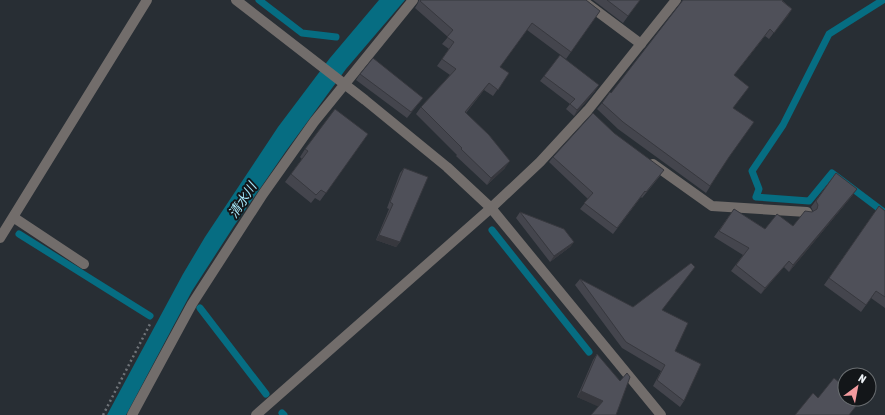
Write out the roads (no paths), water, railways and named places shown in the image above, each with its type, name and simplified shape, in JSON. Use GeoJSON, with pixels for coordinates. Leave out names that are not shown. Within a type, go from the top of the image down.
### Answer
{"type":"FeatureCollection","features":[{"type":"Feature","properties":{"kind":"street"},"geometry":{"type":"LineString","coordinates":[[0,238],[147,0]]}},
{"type":"Feature","properties":{"kind":"street"},"geometry":{"type":"LineString","coordinates":[[236,0],[448,167],[491,208],[661,415]]}},
{"type":"Feature","properties":{"kind":"street"},"geometry":{"type":"LineString","coordinates":[[132,415],[196,297],[263,194],[314,122],[413,0]]}},
{"type":"Feature","properties":{"kind":"street"},"geometry":{"type":"LineString","coordinates":[[582,0],[641,44]]}},
{"type":"Feature","properties":{"kind":"street"},"geometry":{"type":"LineString","coordinates":[[256,415],[491,208],[591,113],[641,44],[676,0]]}},
{"type":"Feature","properties":{"kind":"street"},"geometry":{"type":"LineString","coordinates":[[646,159],[712,206],[807,212]]}},
{"type":"Feature","properties":{"kind":"street"},"geometry":{"type":"LineString","coordinates":[[13,217],[84,264]]}},
{"type":"Feature","properties":{"kind":"water","name":"清水川"},"geometry":{"type":"Polygon","coordinates":[[[379,0],[405,0],[346,69],[286,151],[234,226],[192,291],[126,415],[107,415],[183,274],[205,237],[278,127],[330,58],[379,0]]]}},
{"type":"Feature","properties":{"kind":"waterway"},"geometry":{"type":"LineString","coordinates":[[259,0],[302,33],[336,37]]}},
{"type":"Feature","properties":{"kind":"waterway"},"geometry":{"type":"LineString","coordinates":[[883,0],[829,34],[783,125],[752,171],[759,189],[756,197],[809,201],[832,173],[885,213]]}},
{"type":"Feature","properties":{"kind":"waterway"},"geometry":{"type":"LineString","coordinates":[[492,230],[589,352]]}},
{"type":"Feature","properties":{"kind":"waterway"},"geometry":{"type":"LineString","coordinates":[[19,234],[150,316]]}},
{"type":"Feature","properties":{"kind":"waterway"},"geometry":{"type":"LineString","coordinates":[[200,308],[266,394]]}}]}
